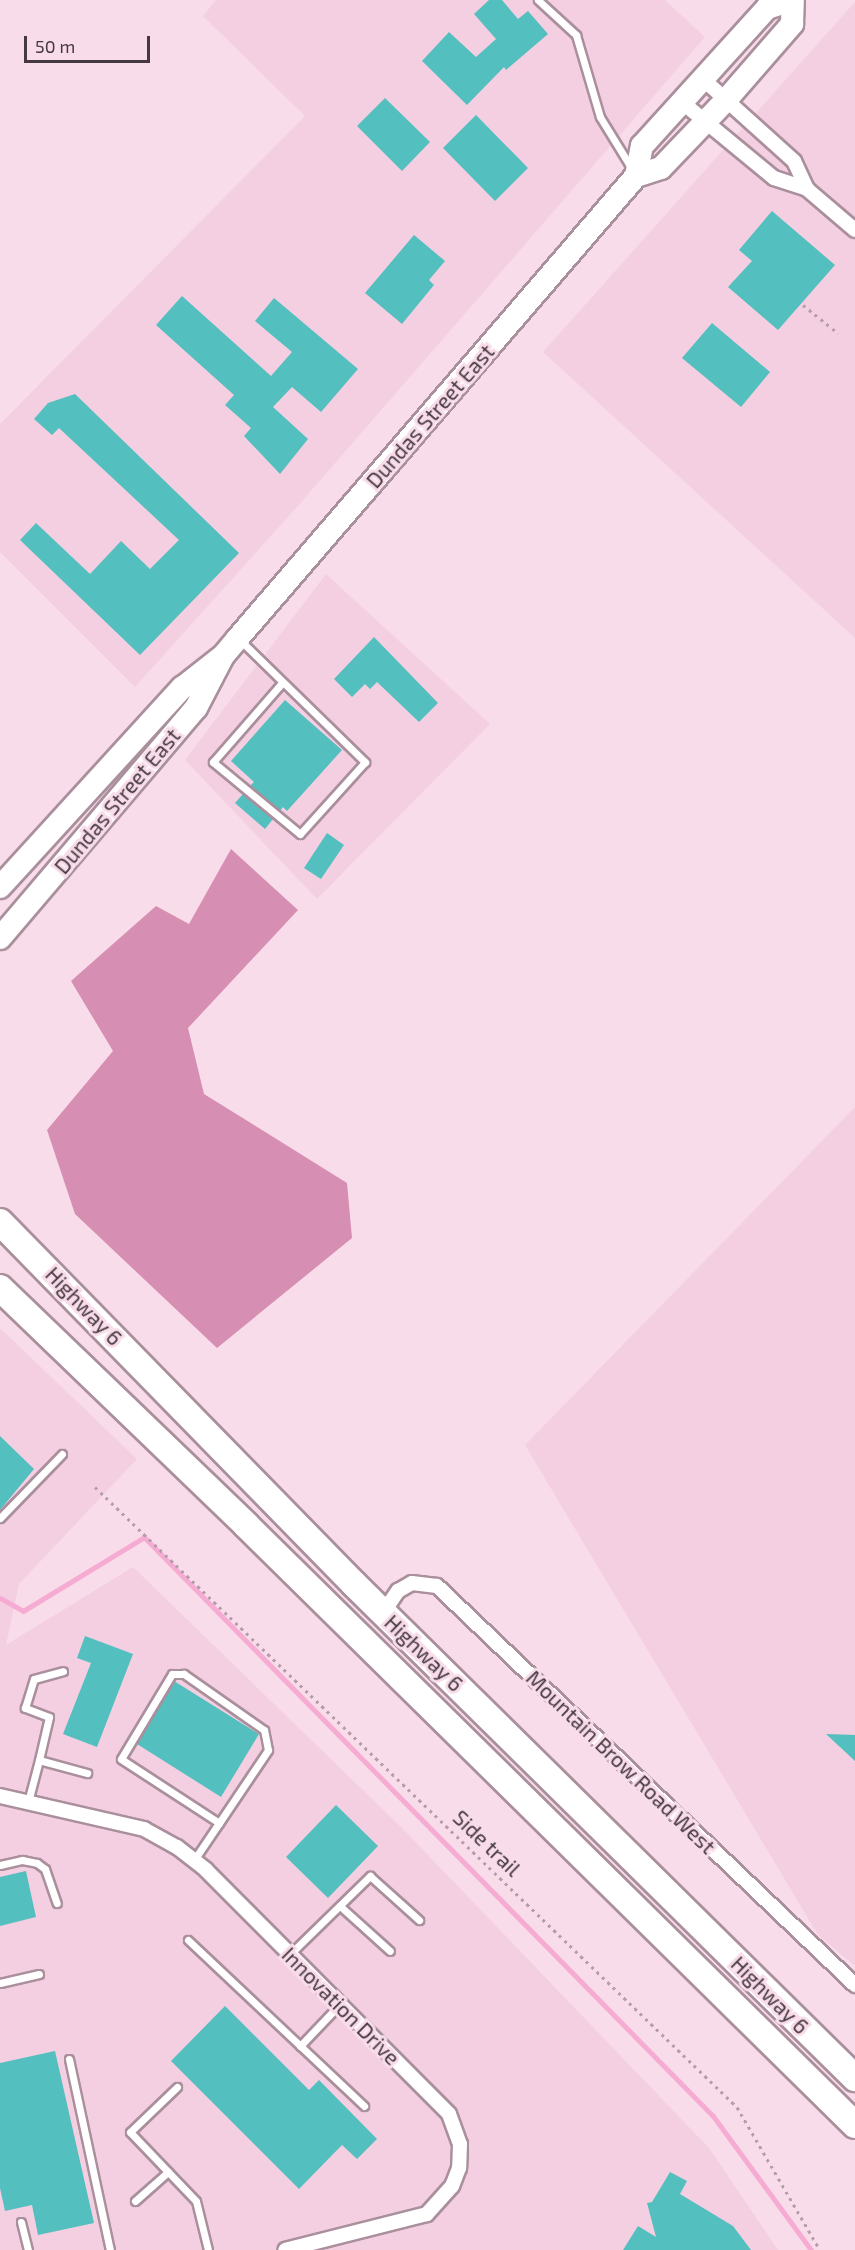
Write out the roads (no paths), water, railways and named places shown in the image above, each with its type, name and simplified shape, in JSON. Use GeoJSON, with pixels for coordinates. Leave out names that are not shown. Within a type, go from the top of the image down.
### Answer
{"type":"FeatureCollection","features":[{"type":"Feature","properties":{"kind":"highway","name":"Highway 6"},"geometry":{"type":"LineString","coordinates":[[0,1222],[605,1880],[855,2125]]}},
{"type":"Feature","properties":{"kind":"highway","name":"Highway 6"},"geometry":{"type":"LineString","coordinates":[[0,1288],[342,1596],[383,1613],[855,2078]]}},
{"type":"Feature","properties":{"kind":"main road","name":"Dundas Street East"},"geometry":{"type":"LineString","coordinates":[[0,887],[182,688],[223,656],[636,176],[642,146],[683,104],[767,8],[793,0],[792,24],[706,122],[661,168],[636,176]]}},
{"type":"Feature","properties":{"kind":"main road","name":"Dundas Street East"},"geometry":{"type":"LineString","coordinates":[[0,938],[196,708],[223,656]]}},
{"type":"Feature","properties":{"kind":"street"},"geometry":{"type":"LineString","coordinates":[[704,80],[794,160],[807,189]]}},
{"type":"Feature","properties":{"kind":"street"},"geometry":{"type":"LineString","coordinates":[[683,104],[774,178],[807,189],[855,230]]}},
{"type":"Feature","properties":{"kind":"street","name":"Mountain Brow Road West"},"geometry":{"type":"LineString","coordinates":[[383,1613],[398,1592],[412,1583],[437,1586],[855,1985]]}},
{"type":"Feature","properties":{"kind":"street","name":"Innovation Drive"},"geometry":{"type":"LineString","coordinates":[[0,1796],[144,1829],[194,1860],[449,2114],[460,2144],[459,2168],[452,2186],[427,2214],[286,2250]]}},
{"type":"Feature","properties":{"kind":"lane"},"geometry":{"type":"LineString","coordinates":[[538,0],[576,35],[600,117],[636,176]]}},
{"type":"Feature","properties":{"kind":"lane"},"geometry":{"type":"LineString","coordinates":[[238,638],[364,762],[300,834],[213,762],[282,683]]}},
{"type":"Feature","properties":{"kind":"lane"},"geometry":{"type":"LineString","coordinates":[[0,1518],[62,1454]]}},
{"type":"Feature","properties":{"kind":"lane"},"geometry":{"type":"LineString","coordinates":[[28,1802],[49,1717],[25,1708],[34,1679],[63,1671]]}},
{"type":"Feature","properties":{"kind":"lane"},"geometry":{"type":"LineString","coordinates":[[194,1860],[219,1823],[268,1750],[264,1730],[184,1674],[172,1674],[122,1759],[219,1823]]}},
{"type":"Feature","properties":{"kind":"lane"},"geometry":{"type":"LineString","coordinates":[[39,1760],[87,1773]]}},
{"type":"Feature","properties":{"kind":"lane"},"geometry":{"type":"LineString","coordinates":[[0,1865],[22,1860],[37,1863],[45,1869],[57,1903]]}},
{"type":"Feature","properties":{"kind":"lane"},"geometry":{"type":"LineString","coordinates":[[290,1954],[370,1876],[418,1920]]}},
{"type":"Feature","properties":{"kind":"lane"},"geometry":{"type":"LineString","coordinates":[[340,1906],[390,1951]]}},
{"type":"Feature","properties":{"kind":"lane"},"geometry":{"type":"LineString","coordinates":[[188,1940],[364,2106]]}},
{"type":"Feature","properties":{"kind":"lane"},"geometry":{"type":"LineString","coordinates":[[0,1983],[39,1974]]}},
{"type":"Feature","properties":{"kind":"lane"},"geometry":{"type":"LineString","coordinates":[[300,2046],[340,2004]]}},
{"type":"Feature","properties":{"kind":"lane"},"geometry":{"type":"LineString","coordinates":[[69,2059],[110,2250]]}},
{"type":"Feature","properties":{"kind":"lane"},"geometry":{"type":"LineString","coordinates":[[177,2087],[130,2132],[196,2201],[208,2250]]}},
{"type":"Feature","properties":{"kind":"lane"},"geometry":{"type":"LineString","coordinates":[[135,2201],[168,2172]]}},
{"type":"Feature","properties":{"kind":"lane"},"geometry":{"type":"LineString","coordinates":[[21,2222],[27,2250]]}},
{"type":"Feature","properties":{"kind":"waterway"},"geometry":{"type":"LineString","coordinates":[[0,1598],[23,1611],[144,1537],[713,2116],[811,2250]]}}]}
